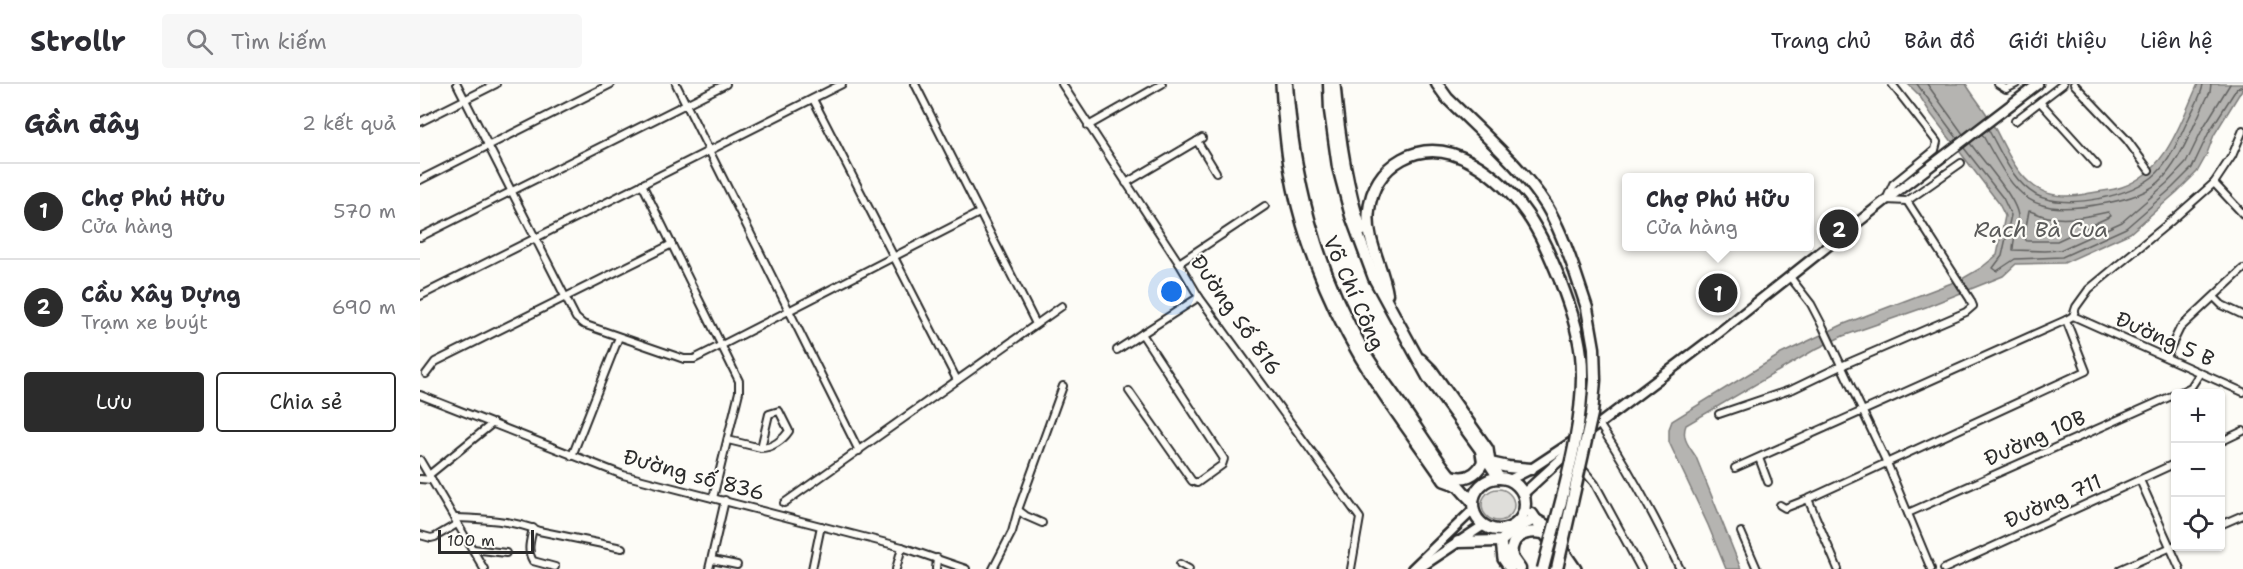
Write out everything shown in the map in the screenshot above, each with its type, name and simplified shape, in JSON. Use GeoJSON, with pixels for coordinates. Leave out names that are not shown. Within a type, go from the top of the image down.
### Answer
{"type":"FeatureCollection","features":[{"type":"Feature","properties":{"kind":"highway","name":"Võ Chí Công"},"geometry":{"type":"LineString","coordinates":[[1287,84],[1295,163],[1321,257],[1349,330],[1449,475],[1474,506]]}},
{"type":"Feature","properties":{"kind":"highway","name":"Võ Chí Công"},"geometry":{"type":"LineString","coordinates":[[1329,84],[1330,111],[1338,167],[1351,216],[1372,272],[1428,377],[1504,479]]}},
{"type":"Feature","properties":{"kind":"highway"},"geometry":{"type":"LineString","coordinates":[[1437,84],[1523,175],[1546,204],[1563,238],[1587,308],[1594,348],[1595,380],[1592,414],[1557,569]]}},
{"type":"Feature","properties":{"kind":"highway"},"geometry":{"type":"LineString","coordinates":[[1387,301],[1385,283],[1368,228],[1368,211],[1373,191],[1381,176],[1393,164],[1407,156],[1442,151],[1468,159],[1484,170],[1515,199],[1529,216],[1560,280],[1574,319],[1581,354],[1582,376],[1577,428],[1543,569]]}},
{"type":"Feature","properties":{"kind":"highway"},"geometry":{"type":"LineString","coordinates":[[1449,475],[1461,478],[1476,472],[1483,462],[1481,450]]}},
{"type":"Feature","properties":{"kind":"highway"},"geometry":{"type":"LineString","coordinates":[[1458,486],[1478,479],[1490,463],[1531,469]]}},
{"type":"Feature","properties":{"kind":"highway"},"geometry":{"type":"LineString","coordinates":[[1520,569],[1502,541],[1477,518],[1474,506],[1482,485],[1504,479],[1520,488],[1543,533],[1569,569]]}},
{"type":"Feature","properties":{"kind":"highway"},"geometry":{"type":"LineString","coordinates":[[1488,527],[1507,528],[1514,525],[1522,514],[1524,497]]}},
{"type":"Feature","properties":{"kind":"highway"},"geometry":{"type":"LineString","coordinates":[[1458,542],[1502,541],[1516,528],[1535,519]]}},
{"type":"Feature","properties":{"kind":"highway"},"geometry":{"type":"LineString","coordinates":[[1512,557],[1513,542],[1519,536],[1527,532],[1543,533]]}},
{"type":"Feature","properties":{"kind":"main road","name":"Võ Chí Công"},"geometry":{"type":"LineString","coordinates":[[1281,84],[1283,120],[1294,190],[1317,265],[1375,382],[1444,481],[1458,486]]}},
{"type":"Feature","properties":{"kind":"main road","name":"Võ Chí Công"},"geometry":{"type":"LineString","coordinates":[[1335,84],[1338,120],[1355,210],[1387,301]]}},
{"type":"Feature","properties":{"kind":"main road"},"geometry":{"type":"LineString","coordinates":[[1504,479],[1531,469],[1599,424],[2038,84]]}},
{"type":"Feature","properties":{"kind":"main road","name":"Võ Chí Công"},"geometry":{"type":"LineString","coordinates":[[1418,356],[1432,370],[1488,449],[1490,463]]}},
{"type":"Feature","properties":{"kind":"main road"},"geometry":{"type":"LineString","coordinates":[[1524,497],[1599,424]]}},
{"type":"Feature","properties":{"kind":"main road"},"geometry":{"type":"LineString","coordinates":[[1412,569],[1474,506]]}},
{"type":"Feature","properties":{"kind":"main road"},"geometry":{"type":"LineString","coordinates":[[1535,519],[1546,525],[1576,569]]}},
{"type":"Feature","properties":{"kind":"main road"},"geometry":{"type":"LineString","coordinates":[[1418,569],[1430,566],[1458,542],[1488,527]]}},
{"type":"Feature","properties":{"kind":"main road"},"geometry":{"type":"LineString","coordinates":[[1502,541],[1503,559],[1510,569]]}},
{"type":"Feature","properties":{"kind":"street"},"geometry":{"type":"LineString","coordinates":[[457,84],[564,297],[579,322],[688,360],[722,345],[979,213]]}},
{"type":"Feature","properties":{"kind":"street"},"geometry":{"type":"LineString","coordinates":[[420,122],[496,84]]}},
{"type":"Feature","properties":{"kind":"street"},"geometry":{"type":"LineString","coordinates":[[420,180],[612,84]]}},
{"type":"Feature","properties":{"kind":"street"},"geometry":{"type":"LineString","coordinates":[[676,84],[859,451]]}},
{"type":"Feature","properties":{"kind":"street"},"geometry":{"type":"LineString","coordinates":[[420,237],[726,84]]}},
{"type":"Feature","properties":{"kind":"street"},"geometry":{"type":"LineString","coordinates":[[420,296],[843,84]]}},
{"type":"Feature","properties":{"kind":"street"},"geometry":{"type":"LineString","coordinates":[[915,84],[1036,324]]}},
{"type":"Feature","properties":{"kind":"street","name":"Đường Số 816"},"geometry":{"type":"LineString","coordinates":[[1062,84],[1199,297],[1360,518],[1351,569]]}},
{"type":"Feature","properties":{"kind":"street"},"geometry":{"type":"LineString","coordinates":[[1088,126],[1162,84]]}},
{"type":"Feature","properties":{"kind":"street"},"geometry":{"type":"LineString","coordinates":[[1892,84],[1937,142],[1935,150],[1893,184],[1886,200],[1907,201],[1961,163]]}},
{"type":"Feature","properties":{"kind":"street"},"geometry":{"type":"LineString","coordinates":[[1998,84],[2006,89],[2016,84]]}},
{"type":"Feature","properties":{"kind":"street"},"geometry":{"type":"LineString","coordinates":[[2015,121],[2063,84]]}},
{"type":"Feature","properties":{"kind":"street"},"geometry":{"type":"LineString","coordinates":[[2074,84],[2127,140],[2149,170]]}},
{"type":"Feature","properties":{"kind":"street"},"geometry":{"type":"LineString","coordinates":[[813,99],[957,380]]}},
{"type":"Feature","properties":{"kind":"street"},"geometry":{"type":"LineString","coordinates":[[2040,102],[2097,165]]}},
{"type":"Feature","properties":{"kind":"street"},"geometry":{"type":"LineString","coordinates":[[1735,468],[2073,316],[2089,289],[2214,183],[2232,156],[2243,130]]}},
{"type":"Feature","properties":{"kind":"street"},"geometry":{"type":"LineString","coordinates":[[1126,183],[1199,140],[1216,171]]}},
{"type":"Feature","properties":{"kind":"street"},"geometry":{"type":"LineString","coordinates":[[2214,183],[2243,214]]}},
{"type":"Feature","properties":{"kind":"street"},"geometry":{"type":"LineString","coordinates":[[642,184],[739,381],[739,392],[713,498]]}},
{"type":"Feature","properties":{"kind":"street"},"geometry":{"type":"LineString","coordinates":[[1719,414],[1792,389],[1966,312],[1973,306],[1907,201]]}},
{"type":"Feature","properties":{"kind":"street"},"geometry":{"type":"LineString","coordinates":[[1179,263],[1265,206]]}},
{"type":"Feature","properties":{"kind":"street"},"geometry":{"type":"LineString","coordinates":[[426,374],[435,362],[672,244]]}},
{"type":"Feature","properties":{"kind":"street"},"geometry":{"type":"LineString","coordinates":[[2166,357],[2180,328],[2243,269]]}},
{"type":"Feature","properties":{"kind":"street"},"geometry":{"type":"LineString","coordinates":[[1790,277],[1811,304],[1838,357],[1887,463],[1931,569]]}},
{"type":"Feature","properties":{"kind":"street"},"geometry":{"type":"LineString","coordinates":[[1117,350],[1199,297]]}},
{"type":"Feature","properties":{"kind":"street"},"geometry":{"type":"LineString","coordinates":[[2214,297],[2243,315]]}},
{"type":"Feature","properties":{"kind":"street"},"geometry":{"type":"LineString","coordinates":[[784,503],[1062,306]]}},
{"type":"Feature","properties":{"kind":"street","name":"Đường 5 B"},"geometry":{"type":"LineString","coordinates":[[2073,316],[2243,392]]}},
{"type":"Feature","properties":{"kind":"street"},"geometry":{"type":"LineString","coordinates":[[1780,505],[1785,508],[1808,499],[2086,371],[2066,320]]}},
{"type":"Feature","properties":{"kind":"street"},"geometry":{"type":"LineString","coordinates":[[1129,391],[1192,481],[1197,483],[1222,465],[1224,459],[1142,334]]}},
{"type":"Feature","properties":{"kind":"street"},"geometry":{"type":"LineString","coordinates":[[572,456],[619,337]]}},
{"type":"Feature","properties":{"kind":"street","name":"Đường 10B"},"geometry":{"type":"LineString","coordinates":[[2187,389],[2192,387],[2200,373]]}},
{"type":"Feature","properties":{"kind":"street"},"geometry":{"type":"LineString","coordinates":[[993,569],[1012,532],[1063,386]]}},
{"type":"Feature","properties":{"kind":"street","name":"Đường số 836"},"geometry":{"type":"LineString","coordinates":[[420,395],[623,475],[902,547],[966,569]]}},
{"type":"Feature","properties":{"kind":"street","name":"Đường 10B"},"geometry":{"type":"LineString","coordinates":[[1908,513],[2171,396]]}},
{"type":"Feature","properties":{"kind":"street"},"geometry":{"type":"LineString","coordinates":[[728,440],[761,448],[771,446],[788,434],[788,428],[779,411],[769,414],[761,448]]}},
{"type":"Feature","properties":{"kind":"street"},"geometry":{"type":"LineString","coordinates":[[420,479],[430,478],[493,423]]}},
{"type":"Feature","properties":{"kind":"street"},"geometry":{"type":"LineString","coordinates":[[1599,424],[1650,508],[1680,569]]}},
{"type":"Feature","properties":{"kind":"street"},"geometry":{"type":"LineString","coordinates":[[2225,440],[2243,431]]}},
{"type":"Feature","properties":{"kind":"street"},"geometry":{"type":"LineString","coordinates":[[1570,450],[1595,484],[1641,569]]}},
{"type":"Feature","properties":{"kind":"street"},"geometry":{"type":"LineString","coordinates":[[1759,458],[1768,482]]}},
{"type":"Feature","properties":{"kind":"street"},"geometry":{"type":"LineString","coordinates":[[420,460],[483,568]]}},
{"type":"Feature","properties":{"kind":"street","name":"Đường 711"},"geometry":{"type":"LineString","coordinates":[[1944,569],[2171,465]]}},
{"type":"Feature","properties":{"kind":"street"},"geometry":{"type":"LineString","coordinates":[[2140,480],[2171,544]]}},
{"type":"Feature","properties":{"kind":"street"},"geometry":{"type":"LineString","coordinates":[[1808,499],[1838,569]]}},
{"type":"Feature","properties":{"kind":"street"},"geometry":{"type":"LineString","coordinates":[[709,569],[725,500]]}},
{"type":"Feature","properties":{"kind":"street"},"geometry":{"type":"LineString","coordinates":[[1018,510],[1042,523]]}},
{"type":"Feature","properties":{"kind":"street"},"geometry":{"type":"LineString","coordinates":[[2225,523],[2243,515]]}},
{"type":"Feature","properties":{"kind":"street"},"geometry":{"type":"LineString","coordinates":[[420,535],[435,537],[456,521],[476,519],[533,528],[622,548]]}},
{"type":"Feature","properties":{"kind":"street"},"geometry":{"type":"LineString","coordinates":[[812,569],[821,526]]}},
{"type":"Feature","properties":{"kind":"street"},"geometry":{"type":"LineString","coordinates":[[533,528],[529,548],[530,556],[533,561],[555,567]]}},
{"type":"Feature","properties":{"kind":"street"},"geometry":{"type":"LineString","coordinates":[[1740,532],[1757,569]]}},
{"type":"Feature","properties":{"kind":"street"},"geometry":{"type":"LineString","coordinates":[[2121,569],[2171,546]]}},
{"type":"Feature","properties":{"kind":"street"},"geometry":{"type":"LineString","coordinates":[[896,569],[902,547]]}},
{"type":"Feature","properties":{"kind":"street"},"geometry":{"type":"LineString","coordinates":[[473,549],[506,553]]}},
{"type":"Feature","properties":{"kind":"street"},"geometry":{"type":"LineString","coordinates":[[2174,551],[2180,569]]}},
{"type":"Feature","properties":{"kind":"street"},"geometry":{"type":"LineString","coordinates":[[936,569],[938,558]]}},
{"type":"Feature","properties":{"kind":"street"},"geometry":{"type":"LineString","coordinates":[[712,560],[736,565]]}},
{"type":"Feature","properties":{"kind":"street"},"geometry":{"type":"LineString","coordinates":[[1180,564],[1189,569]]}},
{"type":"Feature","properties":{"kind":"shaded area"},"geometry":{"type":"Polygon","coordinates":[[[1498,489],[1510,493],[1514,505],[1510,517],[1498,521],[1486,517],[1482,505],[1486,493],[1498,489]]]}},
{"type":"Feature","properties":{"kind":"water","name":"Rạch Bà Cua"},"geometry":{"type":"Polygon","coordinates":[[[1908,84],[1966,84],[2023,176],[2036,188],[2050,194],[2064,196],[2122,187],[2137,180],[2150,170],[2161,158],[2178,130],[2198,84],[2243,84],[2243,88],[2214,135],[2197,172],[2130,233],[2064,263],[2016,264],[2003,276],[1926,307],[1843,336],[1816,349],[1686,425],[1684,434],[1686,442],[1696,457],[1741,569],[1726,569],[1669,442],[1669,429],[1672,421],[1781,354],[1844,324],[1962,279],[1997,255],[2005,216],[1998,202],[1919,95],[1908,84]]]}},
{"type":"Feature","properties":{"kind":"place","name":"Cầu Xây Dựng"},"geometry":{"type":"Point","coordinates":[1839,229]}},
{"type":"Feature","properties":{"kind":"place","name":"Chợ Phú Hữu"},"geometry":{"type":"Point","coordinates":[1718,293]}}]}
